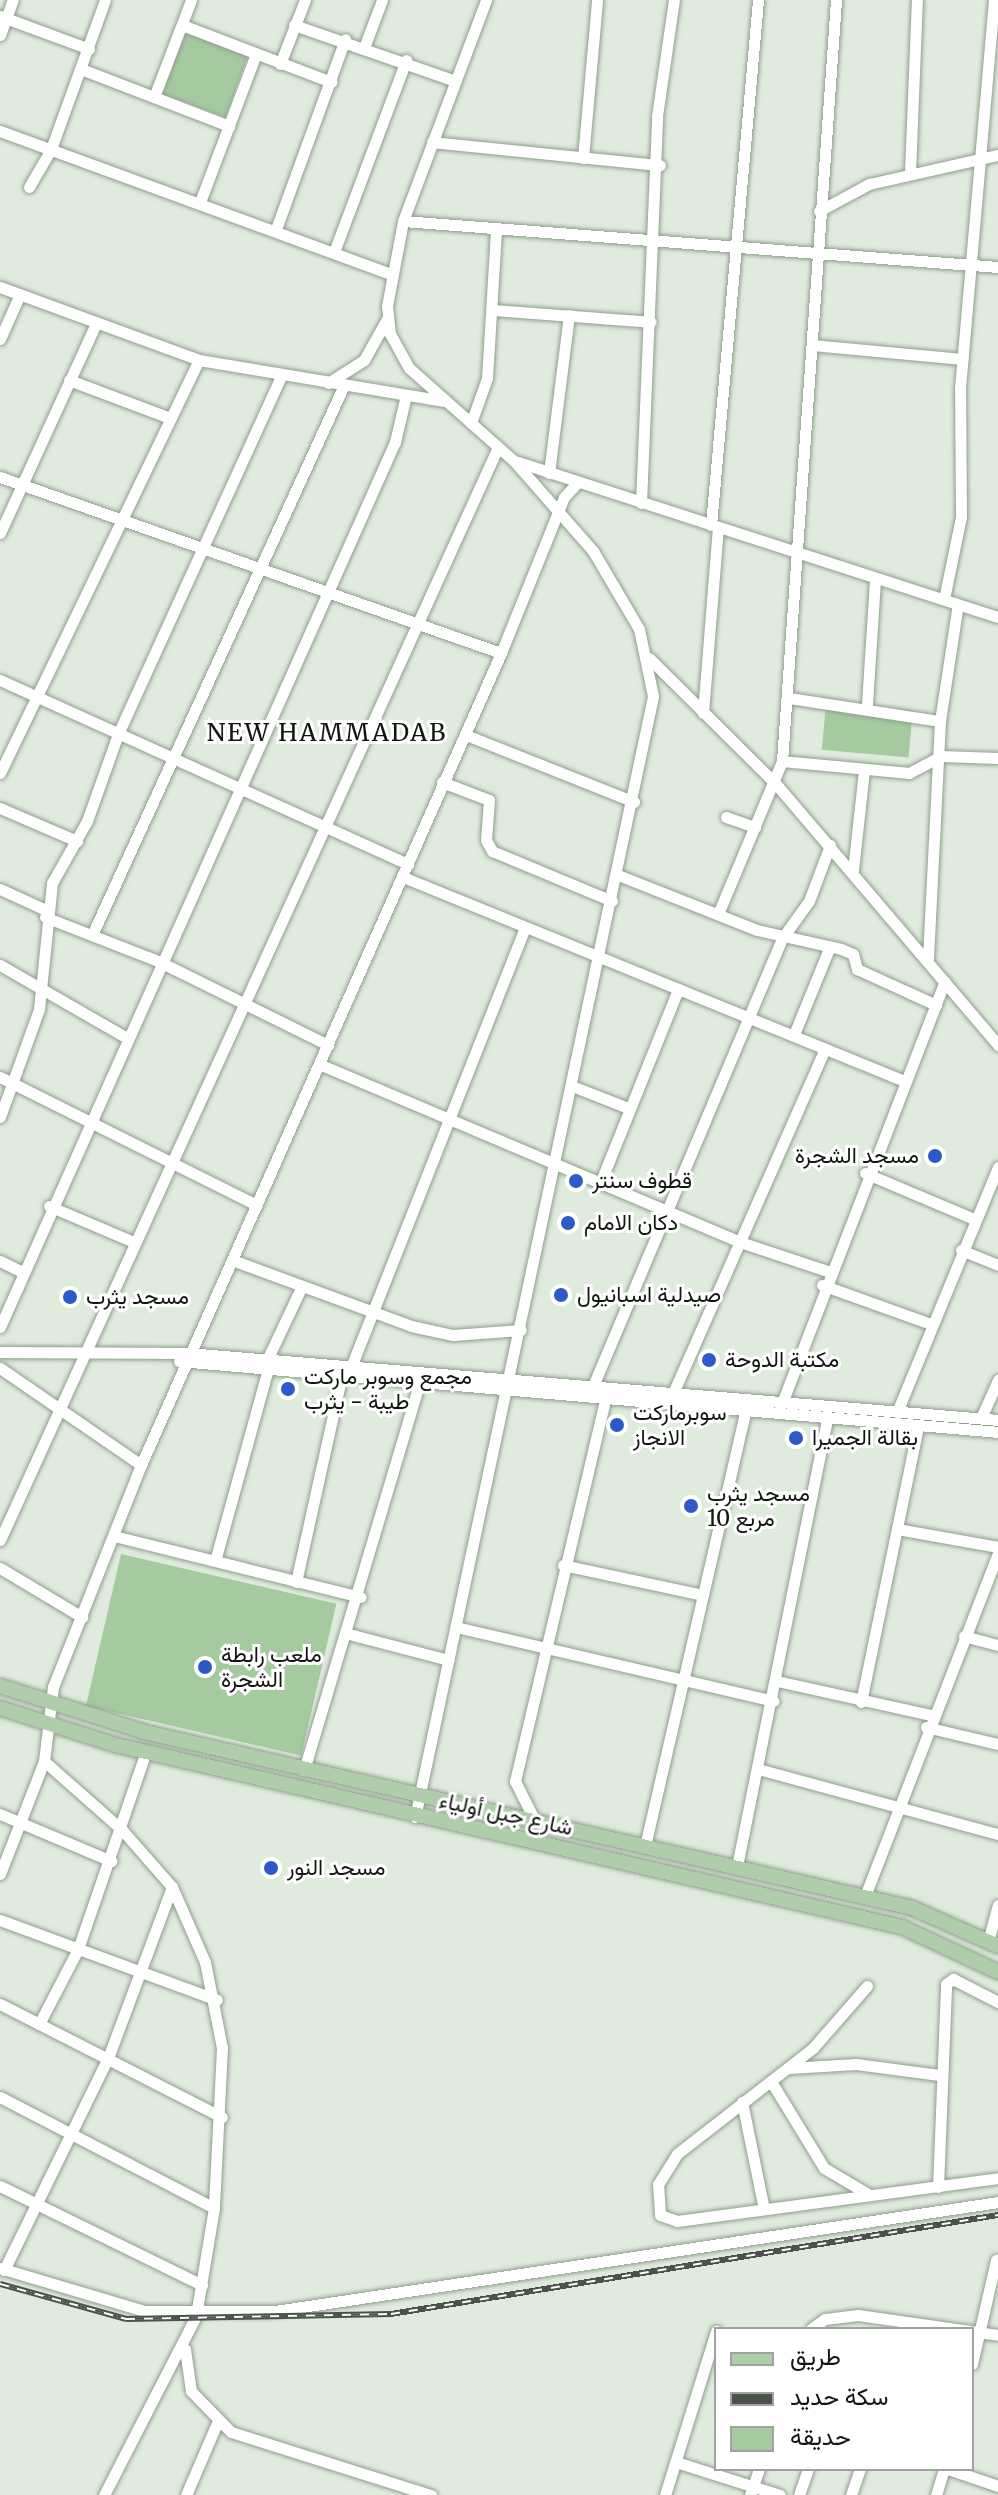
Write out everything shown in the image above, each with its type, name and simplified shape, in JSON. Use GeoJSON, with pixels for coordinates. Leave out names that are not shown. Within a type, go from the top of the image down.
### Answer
{"type":"FeatureCollection","features":[{"type":"Feature","properties":{"kind":"main road","name":"شارع جبل أولياء"},"geometry":{"type":"LineString","coordinates":[[0,1686],[49,1706],[304,1770],[865,1896],[946,1918],[995,1943]]}},
{"type":"Feature","properties":{"kind":"main road","name":"شارع جبل أولياء"},"geometry":{"type":"LineString","coordinates":[[0,1708],[50,1728],[146,1752],[415,1817],[902,1927],[998,1972]]}},
{"type":"Feature","properties":{"kind":"street"},"geometry":{"type":"LineString","coordinates":[[0,35],[3,17],[13,0]]}},
{"type":"Feature","properties":{"kind":"street"},"geometry":{"type":"LineString","coordinates":[[29,187],[51,149],[105,0]]}},
{"type":"Feature","properties":{"kind":"street"},"geometry":{"type":"LineString","coordinates":[[154,97],[191,0]]}},
{"type":"Feature","properties":{"kind":"street"},"geometry":{"type":"LineString","coordinates":[[280,64],[305,0]]}},
{"type":"Feature","properties":{"kind":"street"},"geometry":{"type":"LineString","coordinates":[[365,45],[382,0]]}},
{"type":"Feature","properties":{"kind":"street"},"geometry":{"type":"LineString","coordinates":[[327,383],[364,360],[387,318],[391,274],[403,221],[486,0]]}},
{"type":"Feature","properties":{"kind":"street"},"geometry":{"type":"LineString","coordinates":[[583,158],[597,0]]}},
{"type":"Feature","properties":{"kind":"street"},"geometry":{"type":"LineString","coordinates":[[641,503],[657,242],[660,165],[657,116],[674,0]]}},
{"type":"Feature","properties":{"kind":"street"},"geometry":{"type":"LineString","coordinates":[[703,713],[734,247],[758,0]]}},
{"type":"Feature","properties":{"kind":"street"},"geometry":{"type":"LineString","coordinates":[[718,914],[776,784],[782,761],[789,698],[795,553],[836,0]]}},
{"type":"Feature","properties":{"kind":"street"},"geometry":{"type":"LineString","coordinates":[[910,172],[917,0]]}},
{"type":"Feature","properties":{"kind":"street"},"geometry":{"type":"LineString","coordinates":[[944,599],[961,517],[962,359],[975,265],[994,0]]}},
{"type":"Feature","properties":{"kind":"street"},"geometry":{"type":"LineString","coordinates":[[3,17],[89,49]]}},
{"type":"Feature","properties":{"kind":"street"},"geometry":{"type":"LineString","coordinates":[[182,25],[331,82]]}},
{"type":"Feature","properties":{"kind":"street"},"geometry":{"type":"LineString","coordinates":[[294,25],[365,45],[456,81]]}},
{"type":"Feature","properties":{"kind":"street"},"geometry":{"type":"LineString","coordinates":[[276,229],[345,39]]}},
{"type":"Feature","properties":{"kind":"street"},"geometry":{"type":"LineString","coordinates":[[200,202],[256,54]]}},
{"type":"Feature","properties":{"kind":"street"},"geometry":{"type":"LineString","coordinates":[[334,252],[406,60]]}},
{"type":"Feature","properties":{"kind":"street"},"geometry":{"type":"LineString","coordinates":[[81,69],[229,126]]}},
{"type":"Feature","properties":{"kind":"street"},"geometry":{"type":"LineString","coordinates":[[0,131],[276,229],[391,274]]}},
{"type":"Feature","properties":{"kind":"street"},"geometry":{"type":"LineString","coordinates":[[432,142],[660,165]]}},
{"type":"Feature","properties":{"kind":"street"},"geometry":{"type":"LineString","coordinates":[[819,211],[910,172],[982,153],[998,155]]}},
{"type":"Feature","properties":{"kind":"street"},"geometry":{"type":"LineString","coordinates":[[403,221],[496,232],[998,267]]}},
{"type":"Feature","properties":{"kind":"street"},"geometry":{"type":"LineString","coordinates":[[471,423],[487,378],[496,232]]}},
{"type":"Feature","properties":{"kind":"street"},"geometry":{"type":"LineString","coordinates":[[0,287],[199,360],[281,377],[444,401]]}},
{"type":"Feature","properties":{"kind":"street"},"geometry":{"type":"LineString","coordinates":[[0,339],[20,294]]}},
{"type":"Feature","properties":{"kind":"street"},"geometry":{"type":"LineString","coordinates":[[492,310],[651,322]]}},
{"type":"Feature","properties":{"kind":"street"},"geometry":{"type":"LineString","coordinates":[[549,473],[569,315]]}},
{"type":"Feature","properties":{"kind":"street"},"geometry":{"type":"LineString","coordinates":[[387,318],[401,360],[514,461],[560,511],[619,590],[648,658],[652,708],[415,1817]]}},
{"type":"Feature","properties":{"kind":"street"},"geometry":{"type":"LineString","coordinates":[[0,533],[96,323]]}},
{"type":"Feature","properties":{"kind":"street"},"geometry":{"type":"LineString","coordinates":[[812,345],[962,359]]}},
{"type":"Feature","properties":{"kind":"street"},"geometry":{"type":"LineString","coordinates":[[0,773],[121,514],[199,360]]}},
{"type":"Feature","properties":{"kind":"street"},"geometry":{"type":"LineString","coordinates":[[0,1117],[6,1080],[42,986],[46,913],[52,883],[77,841],[118,734],[281,377]]}},
{"type":"Feature","properties":{"kind":"street"},"geometry":{"type":"LineString","coordinates":[[69,380],[170,418]]}},
{"type":"Feature","properties":{"kind":"street"},"geometry":{"type":"LineString","coordinates":[[92,935],[344,385]]}},
{"type":"Feature","properties":{"kind":"street"},"geometry":{"type":"LineString","coordinates":[[0,1327],[49,1206],[158,961],[395,442],[406,395]]}},
{"type":"Feature","properties":{"kind":"street"},"geometry":{"type":"LineString","coordinates":[[0,1540],[322,827],[498,447]]}},
{"type":"Feature","properties":{"kind":"street"},"geometry":{"type":"LineString","coordinates":[[514,461],[998,617]]}},
{"type":"Feature","properties":{"kind":"street"},"geometry":{"type":"LineString","coordinates":[[0,477],[121,514],[501,653]]}},
{"type":"Feature","properties":{"kind":"street"},"geometry":{"type":"LineString","coordinates":[[0,1874],[44,1761],[50,1728],[49,1706],[141,1465],[186,1358],[403,877],[442,782],[466,735],[560,511],[578,482]]}},
{"type":"Feature","properties":{"kind":"street"},"geometry":{"type":"LineString","coordinates":[[867,704],[875,579]]}},
{"type":"Feature","properties":{"kind":"street"},"geometry":{"type":"LineString","coordinates":[[928,958],[941,756],[940,721],[958,604]]}},
{"type":"Feature","properties":{"kind":"street"},"geometry":{"type":"LineString","coordinates":[[648,658],[776,784],[928,958],[998,1045]]}},
{"type":"Feature","properties":{"kind":"street"},"geometry":{"type":"LineString","coordinates":[[0,680],[408,864]]}},
{"type":"Feature","properties":{"kind":"street"},"geometry":{"type":"LineString","coordinates":[[789,698],[867,704],[940,721]]}},
{"type":"Feature","properties":{"kind":"street"},"geometry":{"type":"LineString","coordinates":[[466,735],[634,802]]}},
{"type":"Feature","properties":{"kind":"street"},"geometry":{"type":"LineString","coordinates":[[782,761],[864,770],[923,771],[941,756],[998,758]]}},
{"type":"Feature","properties":{"kind":"street"},"geometry":{"type":"LineString","coordinates":[[853,870],[864,770]]}},
{"type":"Feature","properties":{"kind":"street"},"geometry":{"type":"LineString","coordinates":[[442,782],[489,800],[486,840],[492,851],[612,901]]}},
{"type":"Feature","properties":{"kind":"street"},"geometry":{"type":"LineString","coordinates":[[0,808],[77,841]]}},
{"type":"Feature","properties":{"kind":"street"},"geometry":{"type":"LineString","coordinates":[[726,817],[755,827]]}},
{"type":"Feature","properties":{"kind":"street"},"geometry":{"type":"LineString","coordinates":[[593,1386],[754,1016],[783,937],[809,901],[830,845]]}},
{"type":"Feature","properties":{"kind":"street"},"geometry":{"type":"LineString","coordinates":[[618,875],[783,937],[828,951],[853,954],[857,969],[936,1005]]}},
{"type":"Feature","properties":{"kind":"street"},"geometry":{"type":"LineString","coordinates":[[403,877],[524,931],[795,1032],[825,1049],[902,1080]]}},
{"type":"Feature","properties":{"kind":"street"},"geometry":{"type":"LineString","coordinates":[[0,889],[92,935],[158,961],[328,1045]]}},
{"type":"Feature","properties":{"kind":"street"},"geometry":{"type":"LineString","coordinates":[[351,1367],[524,931]]}},
{"type":"Feature","properties":{"kind":"street"},"geometry":{"type":"LineString","coordinates":[[795,1032],[828,951]]}},
{"type":"Feature","properties":{"kind":"street"},"geometry":{"type":"LineString","coordinates":[[0,965],[42,986],[125,1037]]}},
{"type":"Feature","properties":{"kind":"street"},"geometry":{"type":"LineString","coordinates":[[782,1403],[827,1271],[902,1080],[945,981]]}},
{"type":"Feature","properties":{"kind":"street"},"geometry":{"type":"LineString","coordinates":[[601,1181],[678,989]]}},
{"type":"Feature","properties":{"kind":"street"},"geometry":{"type":"LineString","coordinates":[[674,1391],[825,1049]]}},
{"type":"Feature","properties":{"kind":"street"},"geometry":{"type":"LineString","coordinates":[[319,1064],[447,1121],[555,1162],[740,1242],[827,1271]]}},
{"type":"Feature","properties":{"kind":"street"},"geometry":{"type":"LineString","coordinates":[[6,1080],[170,1166],[257,1205]]}},
{"type":"Feature","properties":{"kind":"street"},"geometry":{"type":"LineString","coordinates":[[572,1086],[628,1108]]}},
{"type":"Feature","properties":{"kind":"street"},"geometry":{"type":"LineString","coordinates":[[897,1412],[961,1250],[998,1167]]}},
{"type":"Feature","properties":{"kind":"street"},"geometry":{"type":"LineString","coordinates":[[865,1173],[974,1219]]}},
{"type":"Feature","properties":{"kind":"street"},"geometry":{"type":"LineString","coordinates":[[49,1206],[134,1242]]}},
{"type":"Feature","properties":{"kind":"street"},"geometry":{"type":"LineString","coordinates":[[961,1250],[998,1265]]}},
{"type":"Feature","properties":{"kind":"street"},"geometry":{"type":"LineString","coordinates":[[232,1260],[371,1314],[453,1335],[521,1330]]}},
{"type":"Feature","properties":{"kind":"street"},"geometry":{"type":"LineString","coordinates":[[0,1261],[23,1272]]}},
{"type":"Feature","properties":{"kind":"street"},"geometry":{"type":"LineString","coordinates":[[822,1285],[931,1324]]}},
{"type":"Feature","properties":{"kind":"street"},"geometry":{"type":"LineString","coordinates":[[215,1561],[267,1366],[301,1288]]}},
{"type":"Feature","properties":{"kind":"street"},"geometry":{"type":"LineString","coordinates":[[0,1352],[86,1350],[152,1354],[267,1366],[341,1379],[419,1385],[593,1386],[674,1391],[998,1420]]}},
{"type":"Feature","properties":{"kind":"street"},"geometry":{"type":"LineString","coordinates":[[267,1366],[351,1367],[509,1385],[605,1400],[998,1432]]}},
{"type":"Feature","properties":{"kind":"street"},"geometry":{"type":"LineString","coordinates":[[0,1368],[141,1465]]}},
{"type":"Feature","properties":{"kind":"street"},"geometry":{"type":"LineString","coordinates":[[296,1582],[341,1379]]}},
{"type":"Feature","properties":{"kind":"street"},"geometry":{"type":"LineString","coordinates":[[981,1418],[998,1380]]}},
{"type":"Feature","properties":{"kind":"street"},"geometry":{"type":"LineString","coordinates":[[304,1770],[345,1633],[361,1597],[419,1385]]}},
{"type":"Feature","properties":{"kind":"street"},"geometry":{"type":"LineString","coordinates":[[535,1821],[515,1781],[563,1565],[605,1400]]}},
{"type":"Feature","properties":{"kind":"street"},"geometry":{"type":"LineString","coordinates":[[645,1846],[745,1412]]}},
{"type":"Feature","properties":{"kind":"street"},"geometry":{"type":"LineString","coordinates":[[737,1866],[773,1701],[827,1418]]}},
{"type":"Feature","properties":{"kind":"street"},"geometry":{"type":"LineString","coordinates":[[861,1702],[918,1426]]}},
{"type":"Feature","properties":{"kind":"street"},"geometry":{"type":"LineString","coordinates":[[897,1529],[998,1547]]}},
{"type":"Feature","properties":{"kind":"street"},"geometry":{"type":"LineString","coordinates":[[114,1536],[361,1597]]}},
{"type":"Feature","properties":{"kind":"street"},"geometry":{"type":"LineString","coordinates":[[865,1896],[894,1806],[998,1553]]}},
{"type":"Feature","properties":{"kind":"street"},"geometry":{"type":"LineString","coordinates":[[563,1565],[703,1595]]}},
{"type":"Feature","properties":{"kind":"street"},"geometry":{"type":"LineString","coordinates":[[0,1568],[82,1617]]}},
{"type":"Feature","properties":{"kind":"street"},"geometry":{"type":"LineString","coordinates":[[456,1627],[773,1701]]}},
{"type":"Feature","properties":{"kind":"street"},"geometry":{"type":"LineString","coordinates":[[345,1633],[449,1660]]}},
{"type":"Feature","properties":{"kind":"street"},"geometry":{"type":"LineString","coordinates":[[964,1636],[998,1645]]}},
{"type":"Feature","properties":{"kind":"street"},"geometry":{"type":"LineString","coordinates":[[777,1681],[928,1721],[998,1744]]}},
{"type":"Feature","properties":{"kind":"street"},"geometry":{"type":"LineString","coordinates":[[39,2024],[78,1949],[123,1831],[146,1752]]}},
{"type":"Feature","properties":{"kind":"street"},"geometry":{"type":"LineString","coordinates":[[44,1761],[123,1831],[172,1887],[217,2000],[222,2117],[214,2208],[196,2316],[184,2348],[104,2495]]}},
{"type":"Feature","properties":{"kind":"street"},"geometry":{"type":"LineString","coordinates":[[758,1769],[998,1834]]}},
{"type":"Feature","properties":{"kind":"street"},"geometry":{"type":"LineString","coordinates":[[0,1814],[111,1861]]}},
{"type":"Feature","properties":{"kind":"street"},"geometry":{"type":"LineString","coordinates":[[172,1887],[108,2058],[74,2133],[2,2269],[122,2307],[196,2316],[350,2302],[998,2202]]}},
{"type":"Feature","properties":{"kind":"street"},"geometry":{"type":"LineString","coordinates":[[995,1943],[998,1905]]}},
{"type":"Feature","properties":{"kind":"street"},"geometry":{"type":"LineString","coordinates":[[0,1920],[217,2000]]}},
{"type":"Feature","properties":{"kind":"street"},"geometry":{"type":"LineString","coordinates":[[938,2187],[939,2075],[949,1980],[998,2002]]}},
{"type":"Feature","properties":{"kind":"street"},"geometry":{"type":"LineString","coordinates":[[867,1986],[789,2068],[677,2154],[658,2184],[656,2206],[660,2215],[677,2221],[998,2178]]}},
{"type":"Feature","properties":{"kind":"street"},"geometry":{"type":"LineString","coordinates":[[0,2004],[222,2117]]}},
{"type":"Feature","properties":{"kind":"street"},"geometry":{"type":"LineString","coordinates":[[789,2068],[856,2064],[939,2075]]}},
{"type":"Feature","properties":{"kind":"street"},"geometry":{"type":"LineString","coordinates":[[772,2083],[824,2168],[871,2196]]}},
{"type":"Feature","properties":{"kind":"street"},"geometry":{"type":"LineString","coordinates":[[0,2097],[214,2208]]}},
{"type":"Feature","properties":{"kind":"street"},"geometry":{"type":"LineString","coordinates":[[742,2102],[764,2209]]}},
{"type":"Feature","properties":{"kind":"street"},"geometry":{"type":"LineString","coordinates":[[0,2186],[202,2285]]}},
{"type":"Feature","properties":{"kind":"street"},"geometry":{"type":"LineString","coordinates":[[974,2356],[996,2260]]}},
{"type":"Feature","properties":{"kind":"street"},"geometry":{"type":"LineString","coordinates":[[815,2327],[840,2314],[954,2327]]}},
{"type":"Feature","properties":{"kind":"street"},"geometry":{"type":"LineString","coordinates":[[974,2329],[998,2335]]}},
{"type":"Feature","properties":{"kind":"street"},"geometry":{"type":"LineString","coordinates":[[665,2495],[714,2338]]}},
{"type":"Feature","properties":{"kind":"street"},"geometry":{"type":"LineString","coordinates":[[184,2348],[191,2391],[217,2423],[253,2441],[431,2495]]}},
{"type":"Feature","properties":{"kind":"street"},"geometry":{"type":"LineString","coordinates":[[186,2495],[217,2423]]}},
{"type":"Feature","properties":{"kind":"street"},"geometry":{"type":"LineString","coordinates":[[676,2462],[752,2490],[780,2495]]}},
{"type":"Feature","properties":{"kind":"street"},"geometry":{"type":"LineString","coordinates":[[752,2490],[758,2471]]}},
{"type":"Feature","properties":{"kind":"street"},"geometry":{"type":"LineString","coordinates":[[799,2495],[807,2471]]}},
{"type":"Feature","properties":{"kind":"street"},"geometry":{"type":"LineString","coordinates":[[851,2495],[859,2471]]}},
{"type":"Feature","properties":{"kind":"street"},"geometry":{"type":"LineString","coordinates":[[936,2495],[945,2471]]}},
{"type":"Feature","properties":{"kind":"street"},"geometry":{"type":"LineString","coordinates":[[952,2471],[998,2486]]}},
{"type":"Feature","properties":{"kind":"green space"},"geometry":{"type":"Polygon","coordinates":[[[185,32],[248,55],[225,117],[162,94],[185,32]]]}},
{"type":"Feature","properties":{"kind":"green space"},"geometry":{"type":"Polygon","coordinates":[[[826,703],[913,711],[909,757],[822,750],[826,703]]]}},
{"type":"Feature","properties":{"kind":"green space","name":"ملعب رابطة الشجرة"},"geometry":{"type":"Polygon","coordinates":[[[121,1554],[336,1604],[301,1756],[86,1706],[121,1554]]]}},
{"type":"Feature","properties":{"kind":"railway"},"geometry":{"type":"LineString","coordinates":[[0,2284],[126,2319],[391,2314],[998,2215]]}},
{"type":"Feature","properties":{"kind":"place","name":"مسجد الشجرة"},"geometry":{"type":"Point","coordinates":[935,1156]}},
{"type":"Feature","properties":{"kind":"place","name":"قطوف سنتر"},"geometry":{"type":"Point","coordinates":[576,1181]}},
{"type":"Feature","properties":{"kind":"place","name":"دكان الامام"},"geometry":{"type":"Point","coordinates":[568,1223]}},
{"type":"Feature","properties":{"kind":"place","name":"صيدلية اسبانيول"},"geometry":{"type":"Point","coordinates":[561,1295]}},
{"type":"Feature","properties":{"kind":"place","name":"مسجد يثرب"},"geometry":{"type":"Point","coordinates":[70,1297]}},
{"type":"Feature","properties":{"kind":"place","name":"مكتبة الدوحة"},"geometry":{"type":"Point","coordinates":[709,1360]}},
{"type":"Feature","properties":{"kind":"place","name":"مجمع وسوبر ماركت طيبة - يثرب"},"geometry":{"type":"Point","coordinates":[288,1389]}},
{"type":"Feature","properties":{"kind":"place","name":"سوبرماركت الانجاز"},"geometry":{"type":"Point","coordinates":[617,1425]}},
{"type":"Feature","properties":{"kind":"place","name":"بقالة الجميرا"},"geometry":{"type":"Point","coordinates":[796,1438]}},
{"type":"Feature","properties":{"kind":"place","name":"مسجد يثرب مربع 10"},"geometry":{"type":"Point","coordinates":[691,1506]}},
{"type":"Feature","properties":{"kind":"place","name":"ملعب رابطة الشجرة"},"geometry":{"type":"Point","coordinates":[205,1667]}},
{"type":"Feature","properties":{"kind":"place","name":"مسجد النور"},"geometry":{"type":"Point","coordinates":[271,1868]}},
{"type":"Feature","properties":{"kind":"district","name":"NEW HAMMADAB"},"geometry":{"type":"Point","coordinates":[327,733]}}]}
